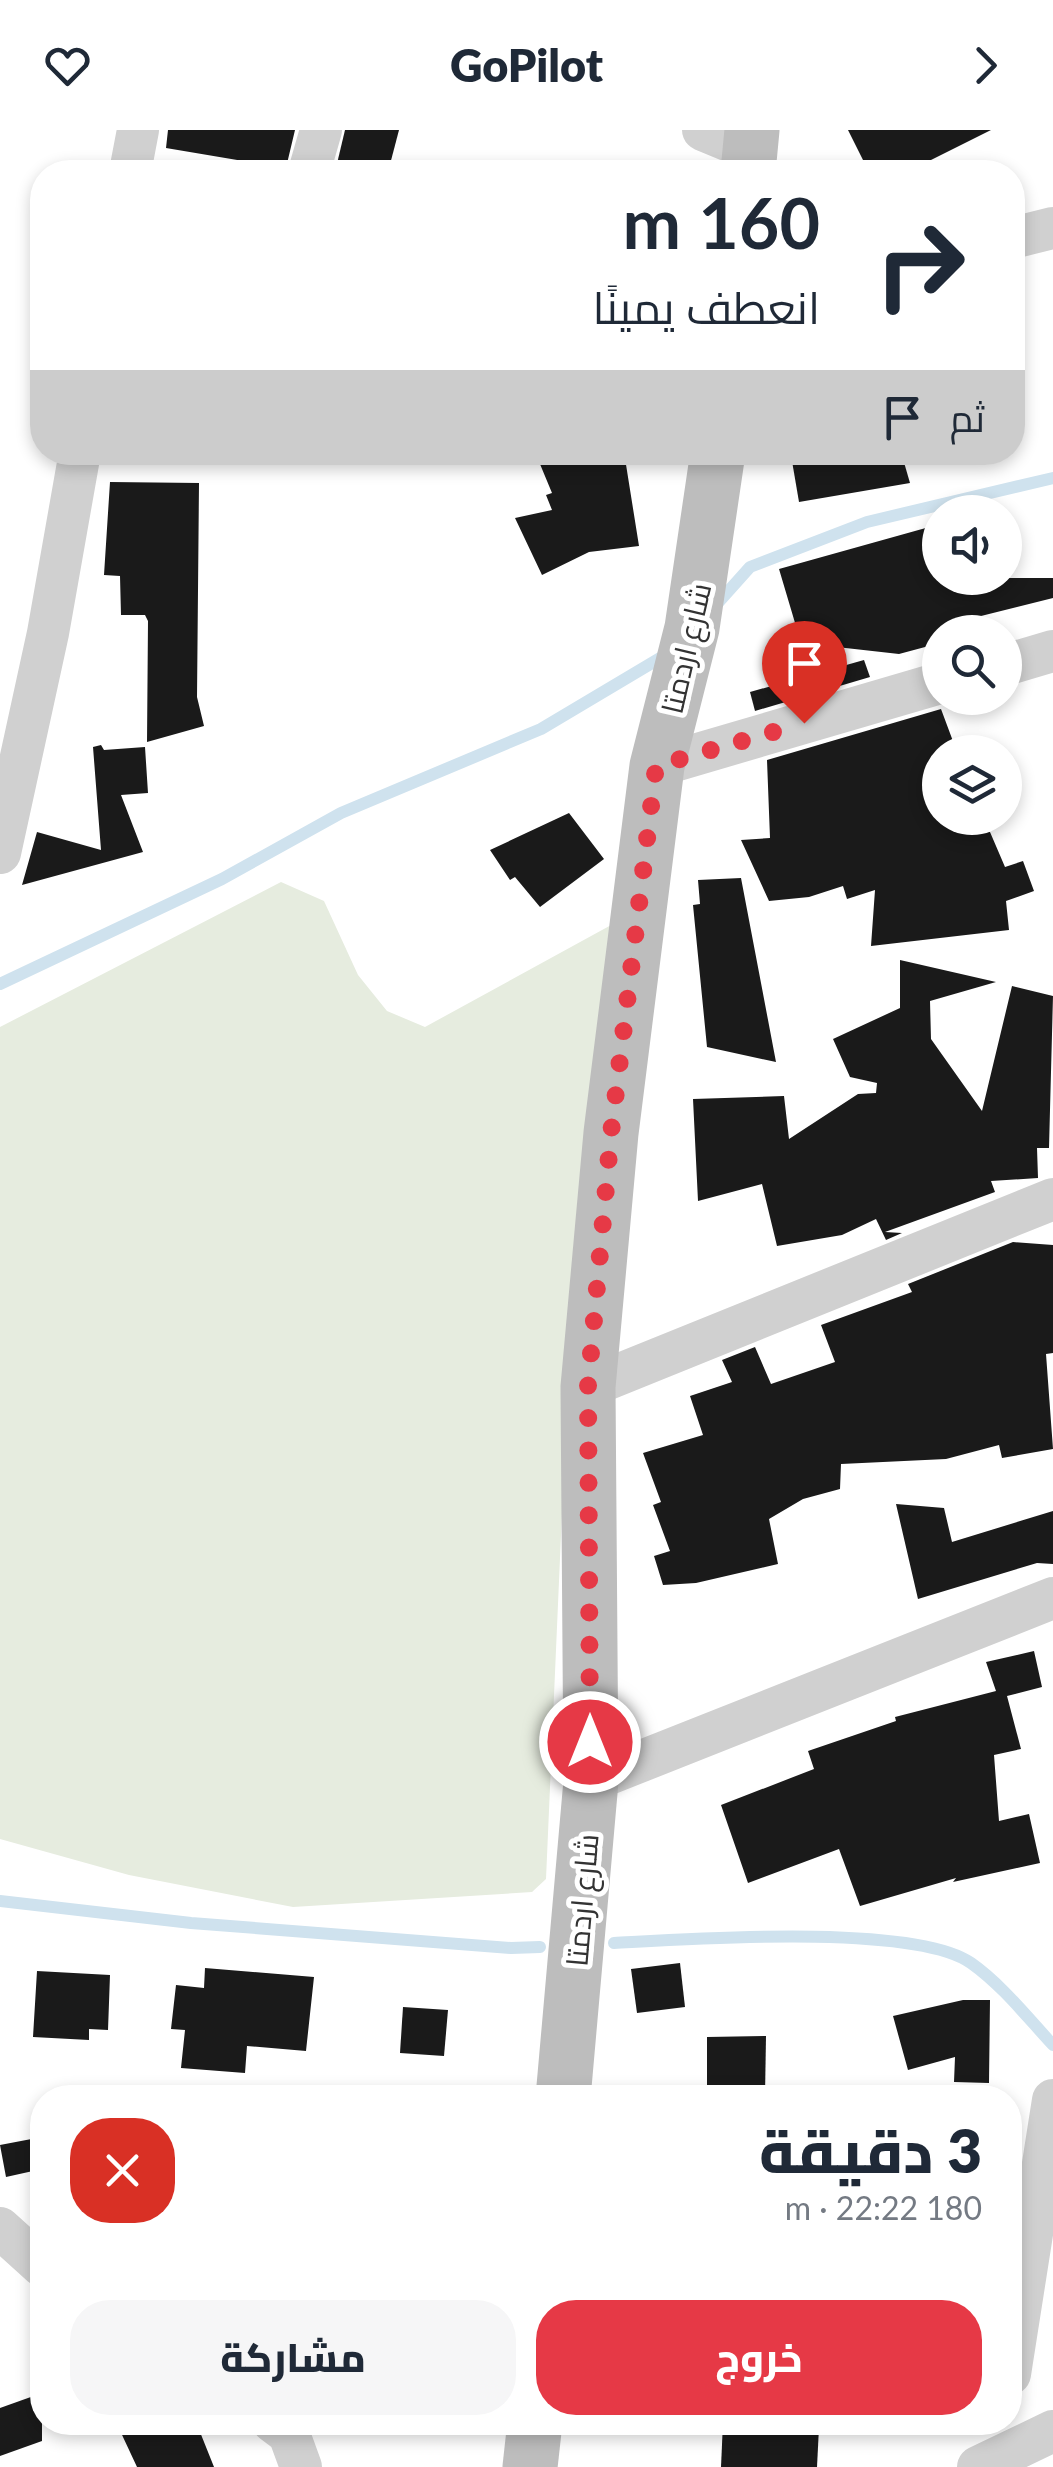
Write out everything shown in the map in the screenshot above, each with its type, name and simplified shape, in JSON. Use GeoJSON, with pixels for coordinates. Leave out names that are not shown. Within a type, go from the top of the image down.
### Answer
{"type":"FeatureCollection","features":[{"type":"Feature","properties":{"kind":"main road","name":"شارع اردمتا"},"geometry":{"type":"LineString","coordinates":[[565,2085],[591,1782],[588,1386],[611,1133],[656,766],[692,628],[716,465]]}},
{"type":"Feature","properties":{"kind":"main road"},"geometry":{"type":"LineString","coordinates":[[530,2467],[533,2435]]}},
{"type":"Feature","properties":{"kind":"street"},"geometry":{"type":"LineString","coordinates":[[132,160],[138,130]]}},
{"type":"Feature","properties":{"kind":"street"},"geometry":{"type":"LineString","coordinates":[[312,160],[321,130]]}},
{"type":"Feature","properties":{"kind":"street"},"geometry":{"type":"LineString","coordinates":[[1025,235],[1053,228]]}},
{"type":"Feature","properties":{"kind":"street"},"geometry":{"type":"LineString","coordinates":[[0,853],[48,633],[78,465]]}},
{"type":"Feature","properties":{"kind":"street"},"geometry":{"type":"LineString","coordinates":[[1022,659],[1053,651]]}},
{"type":"Feature","properties":{"kind":"street"},"geometry":{"type":"LineString","coordinates":[[656,766],[922,688]]}},
{"type":"Feature","properties":{"kind":"street"},"geometry":{"type":"LineString","coordinates":[[588,1386],[1053,1198]]}},
{"type":"Feature","properties":{"kind":"street"},"geometry":{"type":"LineString","coordinates":[[591,1782],[1053,1598]]}},
{"type":"Feature","properties":{"kind":"street"},"geometry":{"type":"LineString","coordinates":[[1022,2224],[1028,2149],[1053,2100]]}},
{"type":"Feature","properties":{"kind":"street"},"geometry":{"type":"LineString","coordinates":[[0,2228],[30,2255]]}},
{"type":"Feature","properties":{"kind":"street"},"geometry":{"type":"LineString","coordinates":[[993,2453],[1053,2431]]}},
{"type":"Feature","properties":{"kind":"street"},"geometry":{"type":"LineString","coordinates":[[289,2435],[301,2467]]}},
{"type":"Feature","properties":{"kind":"shaded area"},"geometry":{"type":"Polygon","coordinates":[[[281,882],[324,901],[358,975],[387,1011],[425,1027],[613,924],[567,1398],[546,1879],[532,1892],[293,1907],[129,1875],[0,1839],[0,1027],[281,882]]]}},
{"type":"Feature","properties":{"kind":"building"},"geometry":{"type":"Polygon","coordinates":[[[168,130],[295,130],[288,160],[237,160],[166,148],[168,130]]]}},
{"type":"Feature","properties":{"kind":"building"},"geometry":{"type":"Polygon","coordinates":[[[345,130],[399,130],[391,160],[338,160],[345,130]]]}},
{"type":"Feature","properties":{"kind":"building"},"geometry":{"type":"Polygon","coordinates":[[[848,130],[991,130],[931,160],[863,160],[848,130]]]}},
{"type":"Feature","properties":{"kind":"building"},"geometry":{"type":"Polygon","coordinates":[[[540,465],[626,465],[639,546],[589,552],[542,575],[515,518],[552,510],[546,495],[552,493],[540,465]]]}},
{"type":"Feature","properties":{"kind":"building"},"geometry":{"type":"Polygon","coordinates":[[[793,465],[905,465],[910,483],[799,502],[793,465]]]}},
{"type":"Feature","properties":{"kind":"building"},"geometry":{"type":"Polygon","coordinates":[[[110,482],[199,483],[197,697],[204,726],[147,742],[148,621],[145,615],[121,615],[120,576],[104,575],[110,482]]]}},
{"type":"Feature","properties":{"kind":"building"},"geometry":{"type":"Polygon","coordinates":[[[922,529],[922,595],[1022,595],[1022,578],[1053,578],[1053,598],[985,615],[922,615],[922,648],[899,654],[801,643],[779,569],[922,529]]]}},
{"type":"Feature","properties":{"kind":"building"},"geometry":{"type":"Polygon","coordinates":[[[864,660],[870,677],[755,711],[750,692],[864,660]]]}},
{"type":"Feature","properties":{"kind":"building"},"geometry":{"type":"Polygon","coordinates":[[[922,715],[943,715],[951,735],[922,735],[922,835],[991,835],[1005,867],[1023,861],[1034,891],[1006,901],[1009,930],[871,946],[875,890],[847,899],[843,886],[809,897],[769,901],[741,840],[770,838],[767,760],[922,715]]]}},
{"type":"Feature","properties":{"kind":"building"},"geometry":{"type":"Polygon","coordinates":[[[101,745],[104,750],[145,747],[148,793],[121,795],[143,852],[22,885],[37,832],[101,850],[93,747],[101,745]]]}},
{"type":"Feature","properties":{"kind":"building"},"geometry":{"type":"Polygon","coordinates":[[[569,813],[604,859],[540,907],[515,877],[510,880],[490,850],[569,813]]]}},
{"type":"Feature","properties":{"kind":"building"},"geometry":{"type":"Polygon","coordinates":[[[741,878],[776,1062],[707,1047],[693,905],[700,904],[698,880],[741,878]]]}},
{"type":"Feature","properties":{"kind":"building"},"geometry":{"type":"Polygon","coordinates":[[[900,960],[996,982],[930,1001],[931,1039],[982,1111],[1012,986],[1053,996],[1049,1148],[1037,1148],[1038,1178],[991,1181],[995,1192],[885,1232],[902,1233],[886,1240],[876,1219],[842,1235],[777,1246],[762,1184],[698,1201],[693,1099],[784,1096],[789,1139],[858,1094],[876,1093],[877,1083],[850,1077],[833,1039],[900,1008],[900,960]]]}},
{"type":"Feature","properties":{"kind":"building"},"geometry":{"type":"Polygon","coordinates":[[[1013,1242],[1053,1245],[1053,1353],[1046,1354],[1053,1449],[1002,1458],[999,1445],[946,1459],[841,1464],[840,1489],[803,1499],[769,1519],[778,1564],[696,1583],[663,1585],[654,1556],[670,1551],[653,1505],[661,1502],[643,1453],[703,1435],[690,1396],[732,1382],[722,1360],[755,1347],[771,1384],[835,1362],[821,1325],[912,1292],[908,1284],[1013,1242]]]}},
{"type":"Feature","properties":{"kind":"building"},"geometry":{"type":"Polygon","coordinates":[[[896,1504],[944,1508],[952,1542],[1053,1511],[1053,1564],[1037,1563],[918,1599],[896,1504]]]}},
{"type":"Feature","properties":{"kind":"building"},"geometry":{"type":"Polygon","coordinates":[[[1034,1651],[1042,1687],[1007,1696],[1021,1749],[994,1755],[999,1821],[1029,1814],[1040,1863],[953,1882],[956,1878],[860,1906],[839,1849],[748,1883],[721,1805],[814,1769],[808,1751],[896,1721],[895,1717],[996,1691],[986,1662],[1034,1651]]]}},
{"type":"Feature","properties":{"kind":"building"},"geometry":{"type":"Polygon","coordinates":[[[680,1963],[685,2007],[637,2013],[631,1969],[680,1963]]]}},
{"type":"Feature","properties":{"kind":"building"},"geometry":{"type":"Polygon","coordinates":[[[205,1968],[314,1977],[306,2051],[247,2046],[245,2073],[181,2068],[185,2030],[171,2029],[176,1985],[204,1988],[205,1968]]]}},
{"type":"Feature","properties":{"kind":"building"},"geometry":{"type":"Polygon","coordinates":[[[37,1971],[110,1975],[108,2030],[89,2029],[89,2040],[33,2037],[37,1971]]]}},
{"type":"Feature","properties":{"kind":"building"},"geometry":{"type":"Polygon","coordinates":[[[963,2000],[990,2000],[989,2083],[954,2082],[955,2057],[908,2070],[893,2016],[963,2000]]]}},
{"type":"Feature","properties":{"kind":"building"},"geometry":{"type":"Polygon","coordinates":[[[403,2007],[448,2010],[444,2056],[400,2053],[403,2007]]]}},
{"type":"Feature","properties":{"kind":"building"},"geometry":{"type":"Polygon","coordinates":[[[766,2036],[765,2085],[707,2085],[707,2037],[766,2036]]]}},
{"type":"Feature","properties":{"kind":"building"},"geometry":{"type":"Polygon","coordinates":[[[30,2139],[30,2172],[6,2177],[0,2145],[30,2139]]]}},
{"type":"Feature","properties":{"kind":"building"},"geometry":{"type":"Polygon","coordinates":[[[30,2397],[30,2435],[42,2435],[42,2441],[0,2456],[0,2408],[30,2397]]]}},
{"type":"Feature","properties":{"kind":"building"},"geometry":{"type":"Polygon","coordinates":[[[122,2435],[201,2435],[214,2467],[137,2467],[122,2435]]]}},
{"type":"Feature","properties":{"kind":"building"},"geometry":{"type":"Polygon","coordinates":[[[722,2435],[819,2435],[817,2467],[721,2467],[722,2435]]]}},
{"type":"Feature","properties":{"kind":"waterway"},"geometry":{"type":"LineString","coordinates":[[716,605],[750,567],[867,522],[1053,478]]}},
{"type":"Feature","properties":{"kind":"waterway"},"geometry":{"type":"LineString","coordinates":[[0,984],[222,879],[341,813],[541,729],[667,654]]}},
{"type":"Feature","properties":{"kind":"waterway"},"geometry":{"type":"LineString","coordinates":[[0,1901],[191,1923],[540,1947]]}},
{"type":"Feature","properties":{"kind":"waterway"},"geometry":{"type":"LineString","coordinates":[[614,1943],[799,1936],[902,1942],[942,1950],[982,1972],[1053,2045]]}},
{"type":"Feature","properties":{"kind":"route"},"geometry":{"type":"LineString","coordinates":[[590,1742],[588,1386],[611,1133],[656,766],[804,723]]}}]}
